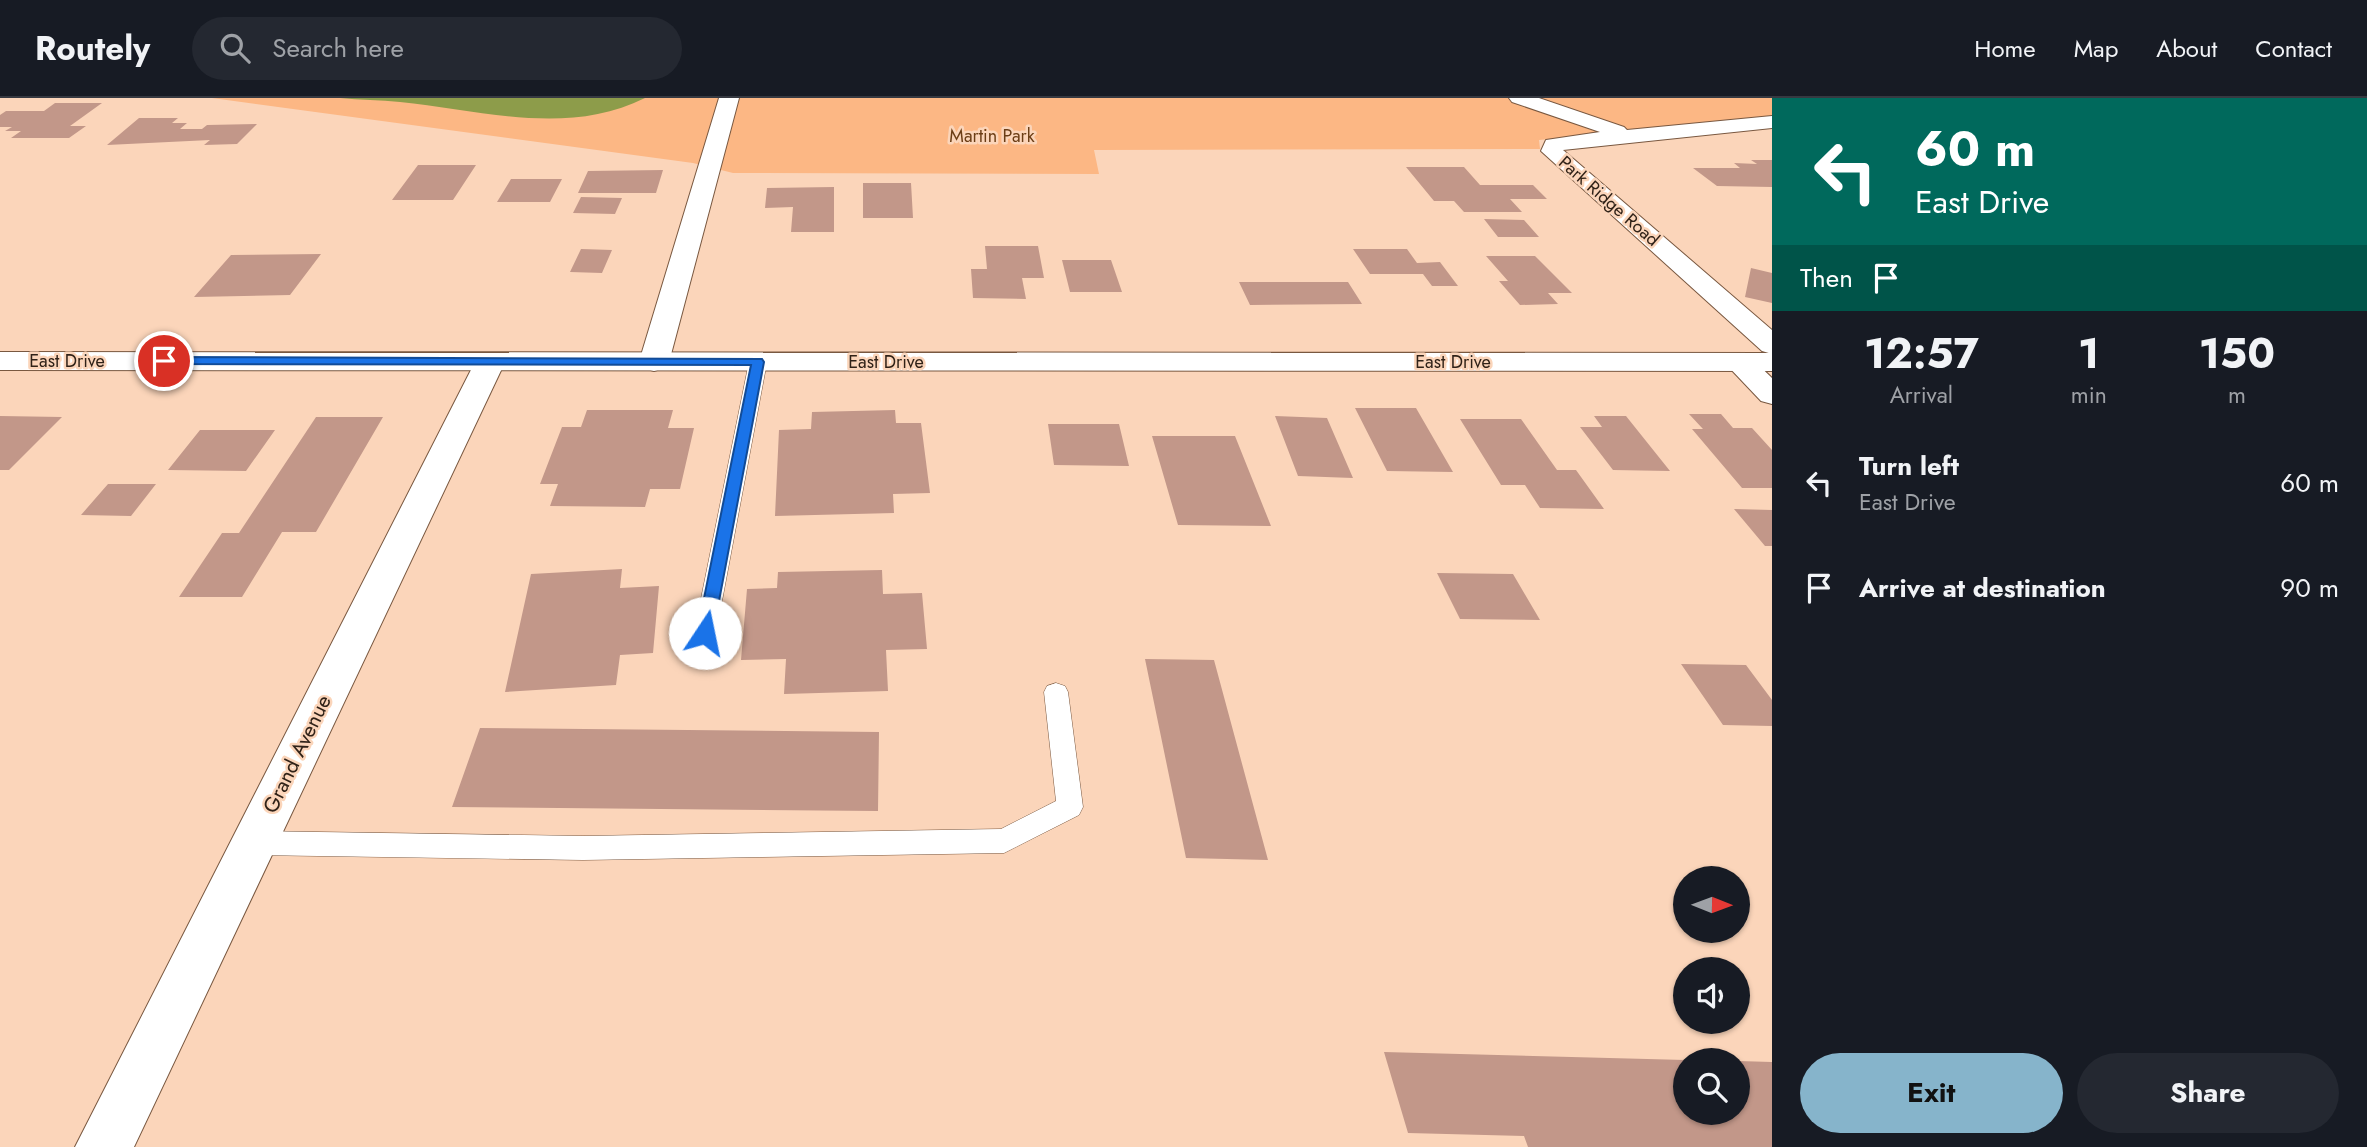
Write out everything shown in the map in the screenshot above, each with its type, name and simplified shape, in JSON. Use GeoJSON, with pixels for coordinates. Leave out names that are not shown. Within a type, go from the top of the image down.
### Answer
{"type":"FeatureCollection","features":[{"type":"Feature","properties":{"kind":"street"},"geometry":{"type":"LineString","coordinates":[[654,362],[729,98]]}},
{"type":"Feature","properties":{"kind":"street"},"geometry":{"type":"LineString","coordinates":[[1519,98],[1632,136]]}},
{"type":"Feature","properties":{"kind":"street","name":"Park Ridge Road"},"geometry":{"type":"LineString","coordinates":[[1772,122],[1565,142],[1554,145],[1552,151],[1772,345]]}},
{"type":"Feature","properties":{"kind":"street","name":"East Drive"},"geometry":{"type":"LineString","coordinates":[[0,361],[1772,362]]}},
{"type":"Feature","properties":{"kind":"street","name":"Grand Avenue"},"geometry":{"type":"LineString","coordinates":[[104,1147],[490,362]]}},
{"type":"Feature","properties":{"kind":"street"},"geometry":{"type":"LineString","coordinates":[[1738,362],[1772,395]]}},
{"type":"Feature","properties":{"kind":"lane"},"geometry":{"type":"LineString","coordinates":[[705,633],[758,362]]}},
{"type":"Feature","properties":{"kind":"lane"},"geometry":{"type":"LineString","coordinates":[[254,843],[583,848],[1004,841],[1070,807],[1056,692]]}},
{"type":"Feature","properties":{"kind":"green space","name":"Martin Park"},"geometry":{"type":"Polygon","coordinates":[[[212,98],[1772,98],[1772,117],[1539,140],[1540,149],[1094,150],[1099,174],[733,173],[693,163],[212,98]]]}},
{"type":"Feature","properties":{"kind":"shaded area"},"geometry":{"type":"Polygon","coordinates":[[[340,98],[645,98],[615,110],[555,119],[340,98]]]}},
{"type":"Feature","properties":{"kind":"building"},"geometry":{"type":"Polygon","coordinates":[[[55,103],[102,103],[70,126],[86,126],[69,138],[11,138],[21,131],[5,131],[12,127],[0,127],[0,115],[6,111],[44,111],[55,103]]]}},
{"type":"Feature","properties":{"kind":"building"},"geometry":{"type":"Polygon","coordinates":[[[139,118],[178,118],[172,123],[187,123],[180,129],[202,129],[207,125],[257,124],[237,144],[204,145],[210,140],[107,145],[139,118]]]}},
{"type":"Feature","properties":{"kind":"building"},"geometry":{"type":"Polygon","coordinates":[[[1751,160],[1772,160],[1772,187],[1717,186],[1693,168],[1740,168],[1734,163],[1757,164],[1751,160]]]}},
{"type":"Feature","properties":{"kind":"building"},"geometry":{"type":"Polygon","coordinates":[[[418,165],[476,165],[453,200],[392,200],[418,165]]]}},
{"type":"Feature","properties":{"kind":"building"},"geometry":{"type":"Polygon","coordinates":[[[1406,167],[1464,167],[1480,185],[1533,185],[1547,199],[1510,199],[1522,212],[1464,212],[1454,201],[1434,201],[1406,167]]]}},
{"type":"Feature","properties":{"kind":"building"},"geometry":{"type":"Polygon","coordinates":[[[663,170],[656,193],[578,193],[588,171],[663,170]]]}},
{"type":"Feature","properties":{"kind":"building"},"geometry":{"type":"Polygon","coordinates":[[[511,179],[562,179],[550,202],[497,202],[511,179]]]}},
{"type":"Feature","properties":{"kind":"building"},"geometry":{"type":"Polygon","coordinates":[[[863,183],[911,183],[913,218],[863,218],[863,183]]]}},
{"type":"Feature","properties":{"kind":"building"},"geometry":{"type":"Polygon","coordinates":[[[834,187],[834,232],[791,232],[793,207],[765,208],[767,188],[834,187]]]}},
{"type":"Feature","properties":{"kind":"building"},"geometry":{"type":"Polygon","coordinates":[[[581,197],[622,198],[615,214],[573,213],[581,197]]]}},
{"type":"Feature","properties":{"kind":"building"},"geometry":{"type":"Polygon","coordinates":[[[1484,219],[1524,220],[1539,237],[1498,237],[1484,219]]]}},
{"type":"Feature","properties":{"kind":"building"},"geometry":{"type":"Polygon","coordinates":[[[985,246],[1038,246],[1044,278],[1022,278],[1026,299],[973,298],[971,269],[987,269],[985,246]]]}},
{"type":"Feature","properties":{"kind":"building"},"geometry":{"type":"Polygon","coordinates":[[[581,249],[612,250],[602,273],[570,272],[581,249]]]}},
{"type":"Feature","properties":{"kind":"building"},"geometry":{"type":"Polygon","coordinates":[[[1353,249],[1407,249],[1417,263],[1440,262],[1458,286],[1432,286],[1423,274],[1370,274],[1353,249]]]}},
{"type":"Feature","properties":{"kind":"building"},"geometry":{"type":"Polygon","coordinates":[[[321,254],[290,295],[194,297],[231,255],[321,254]]]}},
{"type":"Feature","properties":{"kind":"building"},"geometry":{"type":"Polygon","coordinates":[[[1486,256],[1535,256],[1572,293],[1548,293],[1558,304],[1520,305],[1499,281],[1508,281],[1486,256]]]}},
{"type":"Feature","properties":{"kind":"building"},"geometry":{"type":"Polygon","coordinates":[[[1062,260],[1111,260],[1122,292],[1070,292],[1062,260]]]}},
{"type":"Feature","properties":{"kind":"building"},"geometry":{"type":"Polygon","coordinates":[[[1751,268],[1772,273],[1772,303],[1745,297],[1751,268]]]}},
{"type":"Feature","properties":{"kind":"building"},"geometry":{"type":"Polygon","coordinates":[[[1239,282],[1348,282],[1362,304],[1250,305],[1239,282]]]}},
{"type":"Feature","properties":{"kind":"building"},"geometry":{"type":"Polygon","coordinates":[[[1355,408],[1416,408],[1453,472],[1387,471],[1355,408]]]}},
{"type":"Feature","properties":{"kind":"building"},"geometry":{"type":"Polygon","coordinates":[[[587,410],[673,410],[668,428],[694,428],[680,489],[650,489],[645,507],[550,506],[558,484],[540,484],[562,427],[581,427],[587,410]]]}},
{"type":"Feature","properties":{"kind":"building"},"geometry":{"type":"Polygon","coordinates":[[[895,410],[896,423],[921,423],[930,493],[893,494],[894,513],[775,516],[779,430],[811,429],[812,412],[895,410]]]}},
{"type":"Feature","properties":{"kind":"building"},"geometry":{"type":"Polygon","coordinates":[[[1689,414],[1721,414],[1733,428],[1752,428],[1772,450],[1772,488],[1742,488],[1692,429],[1703,429],[1689,414]]]}},
{"type":"Feature","properties":{"kind":"building"},"geometry":{"type":"Polygon","coordinates":[[[0,416],[62,417],[9,470],[0,470],[0,416]]]}},
{"type":"Feature","properties":{"kind":"building"},"geometry":{"type":"Polygon","coordinates":[[[1275,416],[1327,418],[1353,478],[1298,476],[1275,416]]]}},
{"type":"Feature","properties":{"kind":"building"},"geometry":{"type":"Polygon","coordinates":[[[1594,416],[1626,416],[1670,471],[1613,470],[1580,427],[1602,427],[1594,416]]]}},
{"type":"Feature","properties":{"kind":"building"},"geometry":{"type":"Polygon","coordinates":[[[316,417],[383,417],[316,532],[282,532],[242,597],[179,597],[222,533],[239,533],[316,417]]]}},
{"type":"Feature","properties":{"kind":"building"},"geometry":{"type":"Polygon","coordinates":[[[1460,419],[1521,419],[1557,470],[1576,470],[1604,509],[1540,508],[1525,485],[1501,485],[1460,419]]]}},
{"type":"Feature","properties":{"kind":"building"},"geometry":{"type":"Polygon","coordinates":[[[1048,424],[1119,424],[1129,466],[1054,465],[1048,424]]]}},
{"type":"Feature","properties":{"kind":"building"},"geometry":{"type":"Polygon","coordinates":[[[200,430],[275,430],[246,471],[168,470],[200,430]]]}},
{"type":"Feature","properties":{"kind":"building"},"geometry":{"type":"Polygon","coordinates":[[[1152,436],[1235,436],[1271,526],[1178,525],[1152,436]]]}},
{"type":"Feature","properties":{"kind":"building"},"geometry":{"type":"Polygon","coordinates":[[[108,484],[156,484],[131,516],[81,515],[108,484]]]}},
{"type":"Feature","properties":{"kind":"building"},"geometry":{"type":"Polygon","coordinates":[[[1734,509],[1772,510],[1772,546],[1765,546],[1734,509]]]}},
{"type":"Feature","properties":{"kind":"building"},"geometry":{"type":"Polygon","coordinates":[[[622,569],[620,588],[659,586],[653,653],[620,655],[616,685],[505,692],[531,574],[622,569]]]}},
{"type":"Feature","properties":{"kind":"building"},"geometry":{"type":"Polygon","coordinates":[[[882,570],[883,594],[922,593],[927,649],[886,650],[888,691],[784,694],[786,659],[741,660],[747,589],[777,588],[778,572],[882,570]]]}},
{"type":"Feature","properties":{"kind":"building"},"geometry":{"type":"Polygon","coordinates":[[[1437,573],[1513,574],[1540,620],[1460,619],[1437,573]]]}},
{"type":"Feature","properties":{"kind":"building"},"geometry":{"type":"Polygon","coordinates":[[[1145,659],[1214,660],[1268,860],[1186,858],[1145,659]]]}},
{"type":"Feature","properties":{"kind":"building"},"geometry":{"type":"Polygon","coordinates":[[[1681,664],[1746,665],[1772,700],[1772,726],[1723,725],[1681,664]]]}},
{"type":"Feature","properties":{"kind":"building"},"geometry":{"type":"Polygon","coordinates":[[[480,728],[879,732],[878,811],[452,807],[480,728]]]}},
{"type":"Feature","properties":{"kind":"building"},"geometry":{"type":"Polygon","coordinates":[[[1384,1052],[1673,1060],[1673,1125],[1750,1125],[1750,1061],[1772,1062],[1772,1147],[1528,1147],[1524,1136],[1408,1133],[1384,1052]]]}},
{"type":"Feature","properties":{"kind":"route"},"geometry":{"type":"LineString","coordinates":[[164,361],[758,362],[705,633]]}}]}
